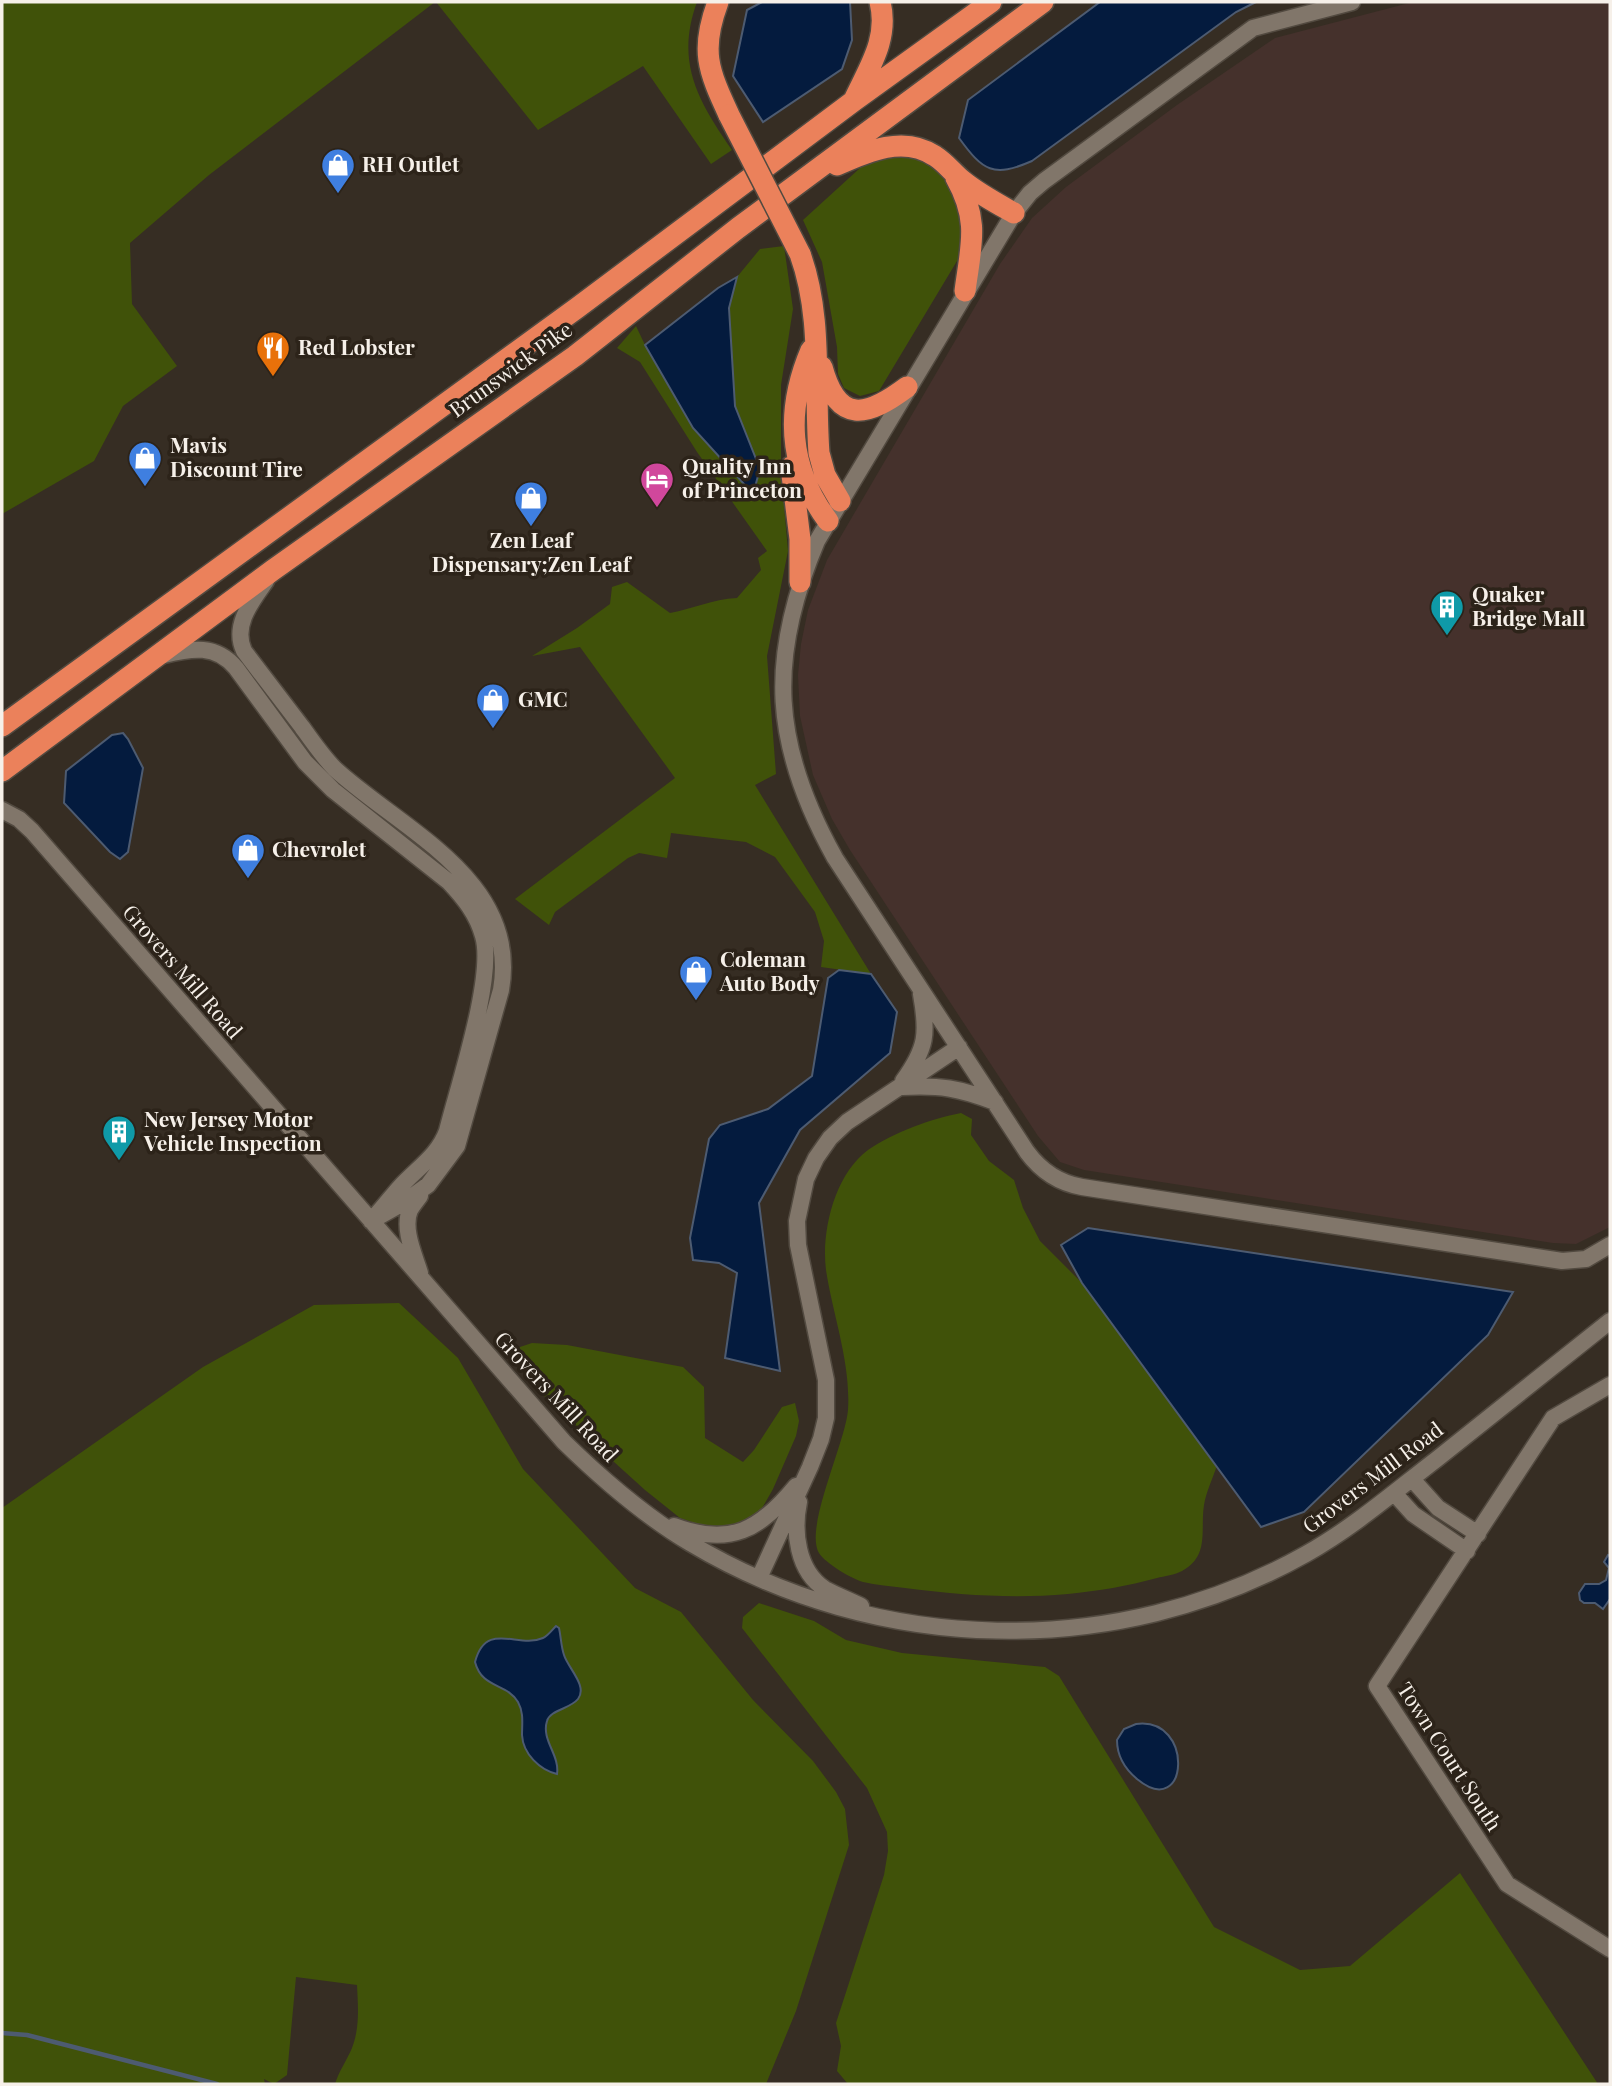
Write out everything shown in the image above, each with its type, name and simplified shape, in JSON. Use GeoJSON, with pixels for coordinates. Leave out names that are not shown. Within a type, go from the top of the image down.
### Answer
{"type":"FeatureCollection","features":[{"type":"Feature","properties":{"kind":"highway"},"geometry":{"type":"LineString","coordinates":[[718,2],[708,37],[707,55],[713,80],[800,254],[813,301],[819,453],[823,469],[841,501]]}},
{"type":"Feature","properties":{"kind":"highway"},"geometry":{"type":"LineString","coordinates":[[855,100],[881,41],[883,21],[880,2]]}},
{"type":"Feature","properties":{"kind":"highway","name":"Brunswick Pike"},"geometry":{"type":"LineString","coordinates":[[2,726],[578,309],[855,100],[991,2]]}},
{"type":"Feature","properties":{"kind":"highway","name":"Brunswick Pike"},"geometry":{"type":"LineString","coordinates":[[2,771],[273,570],[575,356],[681,272],[1043,2]]}},
{"type":"Feature","properties":{"kind":"highway"},"geometry":{"type":"LineString","coordinates":[[799,183],[873,150],[901,146],[929,152],[981,194],[1014,213]]}},
{"type":"Feature","properties":{"kind":"highway"},"geometry":{"type":"LineString","coordinates":[[953,173],[971,211],[972,236],[965,291]]}},
{"type":"Feature","properties":{"kind":"highway"},"geometry":{"type":"LineString","coordinates":[[815,342],[828,388],[833,397],[845,407],[856,410],[871,409],[885,404],[908,387]]}},
{"type":"Feature","properties":{"kind":"highway"},"geometry":{"type":"LineString","coordinates":[[800,582],[800,539],[791,467],[793,430],[802,372],[815,342]]}},
{"type":"Feature","properties":{"kind":"highway"},"geometry":{"type":"LineString","coordinates":[[793,430],[803,478],[816,505],[828,521]]}},
{"type":"Feature","properties":{"kind":"street"},"geometry":{"type":"LineString","coordinates":[[1352,2],[1254,28],[1044,181],[1014,213],[828,521],[800,582],[786,639],[782,676],[785,721],[793,763],[810,811],[835,858],[1037,1164],[1054,1177],[1074,1186],[1567,1261],[1586,1259],[1610,1245]]}},
{"type":"Feature","properties":{"kind":"street"},"geometry":{"type":"LineString","coordinates":[[273,570],[243,617],[240,642],[244,651],[334,767],[427,841],[472,882],[494,920],[503,952],[501,990],[463,1131],[449,1159],[410,1211],[408,1219],[412,1249],[422,1279]]}},
{"type":"Feature","properties":{"kind":"street"},"geometry":{"type":"LineString","coordinates":[[155,658],[192,648],[224,655],[305,762],[333,790],[449,882],[465,899],[477,919],[484,939],[484,985],[447,1131],[443,1142],[429,1160],[401,1186],[371,1222]]}},
{"type":"Feature","properties":{"kind":"street","name":"Grovers Mill Road"},"geometry":{"type":"LineString","coordinates":[[2,810],[19,819],[32,831],[564,1442],[611,1486],[652,1518],[725,1563],[836,1606],[888,1619],[968,1631],[1011,1633],[1064,1630],[1147,1616],[1209,1598],[1268,1574],[1333,1538],[1412,1479],[1610,1321]]}},
{"type":"Feature","properties":{"kind":"street"},"geometry":{"type":"LineString","coordinates":[[899,1087],[913,1068],[924,1038],[926,1025],[920,988]]}},
{"type":"Feature","properties":{"kind":"street"},"geometry":{"type":"LineString","coordinates":[[888,1619],[824,1588],[804,1563],[797,1542],[796,1526],[800,1499],[824,1429],[827,1394],[798,1245],[797,1221],[806,1179],[830,1138],[847,1122],[959,1047]]}},
{"type":"Feature","properties":{"kind":"street"},"geometry":{"type":"LineString","coordinates":[[899,1087],[951,1087],[995,1102]]}},
{"type":"Feature","properties":{"kind":"street"},"geometry":{"type":"LineString","coordinates":[[371,1222],[428,1185]]}},
{"type":"Feature","properties":{"kind":"street","name":"Town Court South"},"geometry":{"type":"LineString","coordinates":[[1610,1385],[1553,1418],[1377,1686],[1507,1884],[1610,1949]]}},
{"type":"Feature","properties":{"kind":"street"},"geometry":{"type":"LineString","coordinates":[[652,1518],[705,1535],[721,1536],[742,1532],[769,1515],[810,1467]]}},
{"type":"Feature","properties":{"kind":"street"},"geometry":{"type":"LineString","coordinates":[[759,1578],[810,1467]]}},
{"type":"Feature","properties":{"kind":"street"},"geometry":{"type":"LineString","coordinates":[[1412,1479],[1438,1508],[1478,1534]]}},
{"type":"Feature","properties":{"kind":"street"},"geometry":{"type":"LineString","coordinates":[[1394,1493],[1413,1514],[1467,1551]]}},
{"type":"Feature","properties":{"kind":"shaded area","name":"Quaker Bridge Mall"},"geometry":{"type":"Polygon","coordinates":[[[1413,2],[1610,2],[1610,1227],[1576,1244],[1553,1243],[1084,1170],[1060,1162],[1038,1136],[850,850],[832,819],[813,775],[800,716],[798,675],[801,644],[808,610],[827,560],[1000,264],[1032,218],[1066,187],[1177,105],[1275,38],[1413,2]]]}},
{"type":"Feature","properties":{"kind":"green space"},"geometry":{"type":"Polygon","coordinates":[[[2,2],[435,2],[209,175],[130,243],[132,304],[177,366],[123,406],[94,461],[2,514],[2,2]]]}},
{"type":"Feature","properties":{"kind":"green space"},"geometry":{"type":"Polygon","coordinates":[[[436,2],[697,2],[688,44],[689,62],[700,97],[732,150],[711,164],[643,66],[538,130],[436,2]]]}},
{"type":"Feature","properties":{"kind":"green space"},"geometry":{"type":"Polygon","coordinates":[[[887,151],[931,159],[963,200],[966,234],[960,256],[879,391],[860,396],[844,388],[838,374],[837,347],[822,262],[803,220],[871,158],[887,151]]]}},
{"type":"Feature","properties":{"kind":"green space"},"geometry":{"type":"Polygon","coordinates":[[[784,246],[793,309],[781,385],[781,471],[788,551],[767,656],[776,774],[755,785],[871,974],[821,967],[824,941],[815,912],[775,857],[746,842],[671,833],[667,858],[639,853],[628,858],[555,912],[549,925],[515,899],[675,778],[580,647],[532,656],[610,604],[612,587],[627,582],[670,613],[737,598],[761,570],[758,558],[767,551],[697,452],[640,362],[617,348],[636,326],[645,345],[760,469],[735,406],[729,308],[737,277],[760,249],[784,246]]]}},
{"type":"Feature","properties":{"kind":"green space"},"geometry":{"type":"Polygon","coordinates":[[[961,1113],[972,1119],[971,1135],[989,1161],[1014,1180],[1023,1208],[1040,1241],[1082,1283],[1217,1465],[1205,1500],[1200,1550],[1191,1565],[1179,1572],[1124,1586],[1079,1593],[986,1596],[863,1582],[839,1570],[819,1553],[816,1541],[817,1525],[848,1410],[847,1375],[826,1270],[826,1238],[833,1204],[847,1173],[868,1150],[913,1127],[961,1113]]]}},
{"type":"Feature","properties":{"kind":"green space"},"geometry":{"type":"Polygon","coordinates":[[[399,1303],[458,1358],[523,1469],[635,1588],[681,1612],[753,1700],[813,1761],[845,1809],[849,1845],[796,2011],[766,2084],[335,2084],[352,2048],[356,2032],[357,1985],[296,1977],[287,2075],[274,2084],[264,2079],[265,2084],[2,2084],[2,1508],[203,1367],[314,1305],[399,1303]]]}},
{"type":"Feature","properties":{"kind":"green space"},"geometry":{"type":"Polygon","coordinates":[[[532,1343],[567,1345],[683,1367],[704,1387],[705,1438],[743,1462],[782,1407],[795,1403],[799,1421],[796,1436],[773,1489],[757,1517],[730,1528],[707,1527],[680,1518],[582,1433],[525,1377],[517,1348],[532,1343]]]}},
{"type":"Feature","properties":{"kind":"green space"},"geometry":{"type":"Polygon","coordinates":[[[759,1603],[814,1621],[846,1640],[902,1653],[1045,1667],[1059,1676],[1214,1927],[1300,1970],[1350,1966],[1460,1873],[1598,2084],[848,2084],[837,2071],[841,2046],[836,2023],[884,1875],[888,1851],[887,1832],[867,1788],[742,1628],[743,1617],[759,1603]]]}},
{"type":"Feature","properties":{"kind":"water"},"geometry":{"type":"Polygon","coordinates":[[[762,2],[850,2],[852,40],[842,69],[763,122],[733,76],[747,10],[762,2]]]}},
{"type":"Feature","properties":{"kind":"water"},"geometry":{"type":"Polygon","coordinates":[[[1100,2],[1256,2],[1236,12],[1032,161],[998,170],[982,164],[959,138],[968,100],[1100,2]]]}},
{"type":"Feature","properties":{"kind":"water"},"geometry":{"type":"Polygon","coordinates":[[[737,277],[729,308],[735,406],[760,469],[753,494],[693,428],[645,345],[718,288],[737,277]]]}},
{"type":"Feature","properties":{"kind":"water"},"geometry":{"type":"Polygon","coordinates":[[[123,733],[143,768],[128,852],[120,859],[110,852],[64,803],[66,771],[112,735],[123,733]]]}},
{"type":"Feature","properties":{"kind":"water"},"geometry":{"type":"Polygon","coordinates":[[[839,970],[871,974],[897,1012],[890,1053],[800,1130],[759,1203],[780,1371],[725,1358],[737,1273],[719,1263],[693,1260],[690,1238],[709,1139],[720,1125],[768,1109],[812,1076],[828,978],[839,970]]]}},
{"type":"Feature","properties":{"kind":"water"},"geometry":{"type":"Polygon","coordinates":[[[1088,1228],[1513,1292],[1488,1335],[1304,1512],[1261,1527],[1082,1283],[1061,1245],[1088,1228]]]}},
{"type":"Feature","properties":{"kind":"water"},"geometry":{"type":"Polygon","coordinates":[[[1608,1555],[1610,1556],[1610,1599],[1603,1609],[1595,1603],[1584,1603],[1580,1600],[1579,1593],[1585,1584],[1599,1584],[1606,1580],[1609,1568],[1604,1562],[1608,1555]]]}},
{"type":"Feature","properties":{"kind":"water"},"geometry":{"type":"Polygon","coordinates":[[[556,1626],[559,1628],[566,1660],[581,1688],[578,1699],[552,1714],[547,1721],[546,1735],[556,1760],[557,1774],[539,1765],[529,1755],[523,1742],[522,1714],[518,1702],[508,1692],[483,1677],[475,1662],[480,1649],[487,1642],[504,1638],[533,1640],[545,1637],[556,1626]]]}},
{"type":"Feature","properties":{"kind":"water"},"geometry":{"type":"Polygon","coordinates":[[[1136,1724],[1155,1726],[1168,1735],[1176,1749],[1178,1765],[1175,1778],[1167,1787],[1154,1789],[1137,1779],[1122,1761],[1117,1740],[1124,1729],[1136,1724]]]}},
{"type":"Feature","properties":{"kind":"waterway"},"geometry":{"type":"LineString","coordinates":[[2,2033],[27,2035],[217,2084]]}},
{"type":"Feature","properties":{"kind":"place","name":"RH Outlet"},"geometry":{"type":"Point","coordinates":[338,195]}},
{"type":"Feature","properties":{"kind":"place","name":"Red Lobster"},"geometry":{"type":"Point","coordinates":[273,378]}},
{"type":"Feature","properties":{"kind":"place","name":"Mavis Discount Tire"},"geometry":{"type":"Point","coordinates":[145,488]}},
{"type":"Feature","properties":{"kind":"place","name":"Quality Inn of Princeton"},"geometry":{"type":"Point","coordinates":[657,509]}},
{"type":"Feature","properties":{"kind":"place","name":"Zen Leaf Dispensary;Zen Leaf"},"geometry":{"type":"Point","coordinates":[531,528]}},
{"type":"Feature","properties":{"kind":"place","name":"Quaker Bridge Mall"},"geometry":{"type":"Point","coordinates":[1447,637]}},
{"type":"Feature","properties":{"kind":"place","name":"GMC"},"geometry":{"type":"Point","coordinates":[493,730]}},
{"type":"Feature","properties":{"kind":"place","name":"Chevrolet"},"geometry":{"type":"Point","coordinates":[248,880]}},
{"type":"Feature","properties":{"kind":"place","name":"Coleman Auto Body"},"geometry":{"type":"Point","coordinates":[696,1002]}},
{"type":"Feature","properties":{"kind":"place","name":"New Jersey Motor Vehicle Inspection"},"geometry":{"type":"Point","coordinates":[119,1162]}}]}
